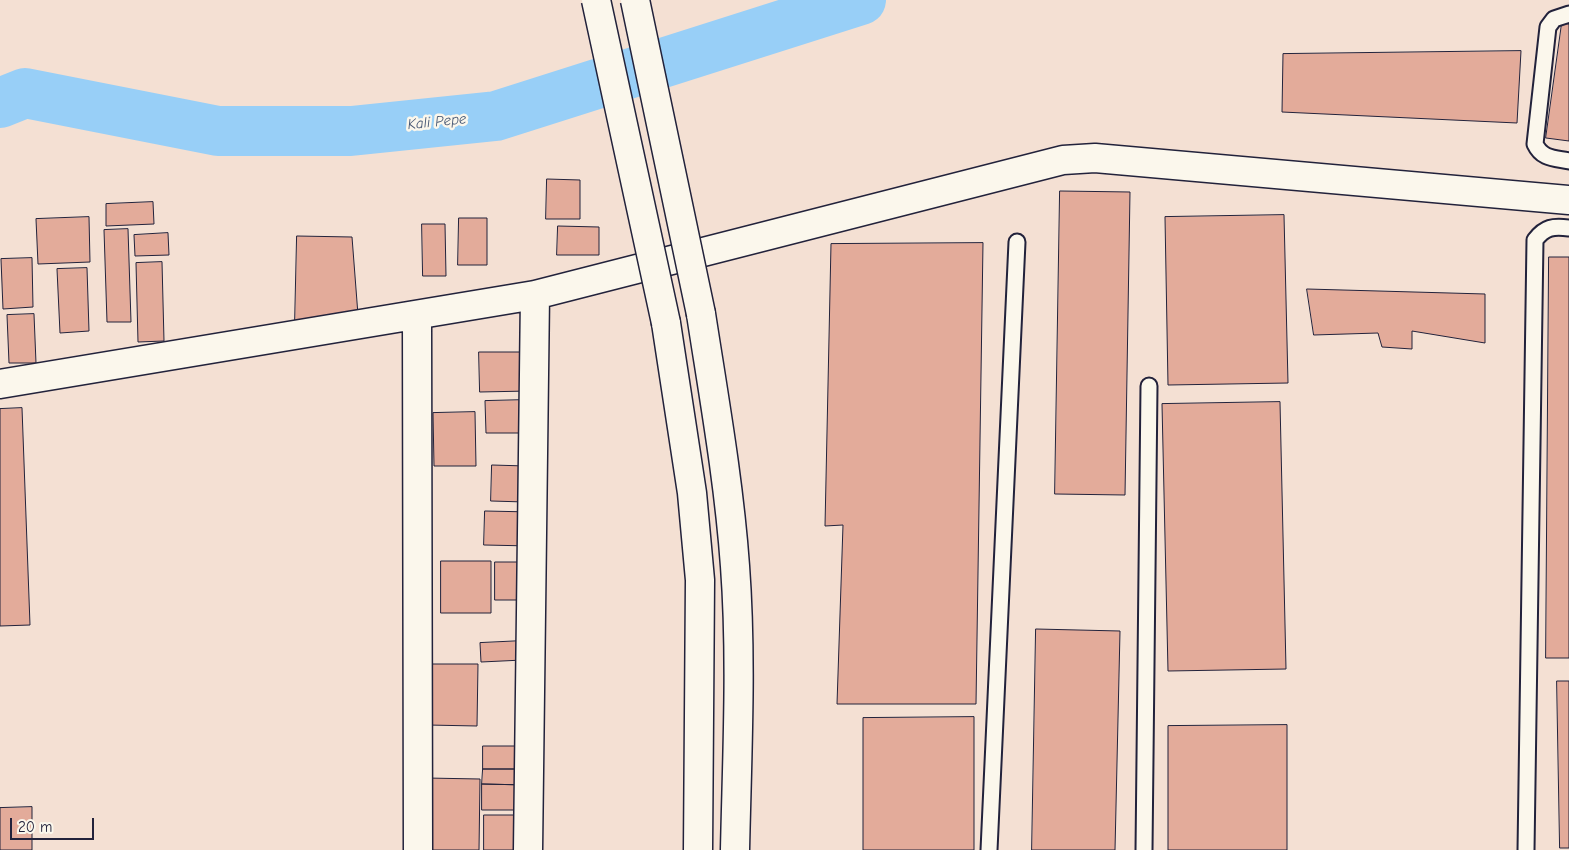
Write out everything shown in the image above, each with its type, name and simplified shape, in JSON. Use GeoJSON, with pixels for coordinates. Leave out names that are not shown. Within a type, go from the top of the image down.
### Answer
{"type":"FeatureCollection","features":[{"type":"Feature","properties":{"kind":"main road"},"geometry":{"type":"LineString","coordinates":[[596,0],[666,323],[692,493],[700,580],[698,850]]}},
{"type":"Feature","properties":{"kind":"main road"},"geometry":{"type":"LineString","coordinates":[[635,0],[701,314],[727,494],[735,566],[738,665],[735,850]]}},
{"type":"Feature","properties":{"kind":"main road"},"geometry":{"type":"LineString","coordinates":[[0,384],[535,296],[1063,160],[1105,159],[1569,200]]}},
{"type":"Feature","properties":{"kind":"main road"},"geometry":{"type":"LineString","coordinates":[[528,850],[535,296]]}},
{"type":"Feature","properties":{"kind":"main road"},"geometry":{"type":"LineString","coordinates":[[417,316],[418,850]]}},
{"type":"Feature","properties":{"kind":"lane"},"geometry":{"type":"LineString","coordinates":[[1569,14],[1554,19],[1548,27],[1535,144],[1538,152],[1545,157],[1569,161]]}},
{"type":"Feature","properties":{"kind":"lane"},"geometry":{"type":"LineString","coordinates":[[1526,850],[1535,240],[1542,231],[1551,227],[1569,228]]}},
{"type":"Feature","properties":{"kind":"lane"},"geometry":{"type":"LineString","coordinates":[[989,850],[1017,242]]}},
{"type":"Feature","properties":{"kind":"lane"},"geometry":{"type":"LineString","coordinates":[[1144,850],[1150,386]]}},
{"type":"Feature","properties":{"kind":"building"},"geometry":{"type":"Polygon","coordinates":[[[1562,23],[1569,24],[1569,141],[1546,138],[1562,23]]]}},
{"type":"Feature","properties":{"kind":"building"},"geometry":{"type":"Polygon","coordinates":[[[1521,51],[1517,123],[1282,112],[1283,54],[1521,51]]]}},
{"type":"Feature","properties":{"kind":"building"},"geometry":{"type":"Polygon","coordinates":[[[547,179],[580,180],[580,219],[546,219],[547,179]]]}},
{"type":"Feature","properties":{"kind":"building"},"geometry":{"type":"Polygon","coordinates":[[[1060,191],[1130,192],[1125,495],[1055,494],[1060,191]]]}},
{"type":"Feature","properties":{"kind":"building"},"geometry":{"type":"Polygon","coordinates":[[[153,202],[154,224],[106,226],[106,204],[153,202]]]}},
{"type":"Feature","properties":{"kind":"building"},"geometry":{"type":"Polygon","coordinates":[[[1284,215],[1288,383],[1168,385],[1165,217],[1284,215]]]}},
{"type":"Feature","properties":{"kind":"building"},"geometry":{"type":"Polygon","coordinates":[[[89,217],[90,262],[38,264],[36,219],[89,217]]]}},
{"type":"Feature","properties":{"kind":"building"},"geometry":{"type":"Polygon","coordinates":[[[459,218],[487,218],[487,265],[458,265],[459,218]]]}},
{"type":"Feature","properties":{"kind":"building"},"geometry":{"type":"Polygon","coordinates":[[[422,224],[445,224],[446,276],[423,276],[422,224]]]}},
{"type":"Feature","properties":{"kind":"building"},"geometry":{"type":"Polygon","coordinates":[[[558,226],[599,227],[599,255],[557,255],[558,226]]]}},
{"type":"Feature","properties":{"kind":"building"},"geometry":{"type":"Polygon","coordinates":[[[128,229],[131,322],[107,322],[104,230],[128,229]]]}},
{"type":"Feature","properties":{"kind":"building"},"geometry":{"type":"Polygon","coordinates":[[[168,233],[169,255],[135,256],[134,235],[168,233]]]}},
{"type":"Feature","properties":{"kind":"building"},"geometry":{"type":"Polygon","coordinates":[[[297,236],[352,237],[358,315],[295,322],[297,236]]]}},
{"type":"Feature","properties":{"kind":"building"},"geometry":{"type":"Polygon","coordinates":[[[983,243],[976,704],[837,704],[843,525],[825,526],[831,244],[983,243]]]}},
{"type":"Feature","properties":{"kind":"building"},"geometry":{"type":"Polygon","coordinates":[[[1549,257],[1569,257],[1569,658],[1546,658],[1549,257]]]}},
{"type":"Feature","properties":{"kind":"building"},"geometry":{"type":"Polygon","coordinates":[[[32,258],[33,307],[3,309],[1,259],[32,258]]]}},
{"type":"Feature","properties":{"kind":"building"},"geometry":{"type":"Polygon","coordinates":[[[162,262],[164,341],[138,342],[136,263],[162,262]]]}},
{"type":"Feature","properties":{"kind":"building"},"geometry":{"type":"Polygon","coordinates":[[[87,268],[89,331],[60,333],[57,269],[87,268]]]}},
{"type":"Feature","properties":{"kind":"building"},"geometry":{"type":"Polygon","coordinates":[[[1307,289],[1485,294],[1485,343],[1412,331],[1412,349],[1382,347],[1378,333],[1314,335],[1307,289]]]}},
{"type":"Feature","properties":{"kind":"building"},"geometry":{"type":"Polygon","coordinates":[[[34,314],[36,363],[9,363],[7,315],[34,314]]]}},
{"type":"Feature","properties":{"kind":"building"},"geometry":{"type":"Polygon","coordinates":[[[479,352],[528,352],[529,391],[480,392],[479,352]]]}},
{"type":"Feature","properties":{"kind":"building"},"geometry":{"type":"Polygon","coordinates":[[[525,400],[525,433],[486,433],[485,401],[525,400]]]}},
{"type":"Feature","properties":{"kind":"building"},"geometry":{"type":"Polygon","coordinates":[[[1280,402],[1286,669],[1168,671],[1162,404],[1280,402]]]}},
{"type":"Feature","properties":{"kind":"building"},"geometry":{"type":"Polygon","coordinates":[[[22,408],[30,625],[0,626],[0,409],[22,408]]]}},
{"type":"Feature","properties":{"kind":"building"},"geometry":{"type":"Polygon","coordinates":[[[475,412],[476,466],[434,466],[433,413],[475,412]]]}},
{"type":"Feature","properties":{"kind":"building"},"geometry":{"type":"Polygon","coordinates":[[[492,465],[526,466],[525,502],[491,501],[492,465]]]}},
{"type":"Feature","properties":{"kind":"building"},"geometry":{"type":"Polygon","coordinates":[[[485,511],[532,512],[531,546],[484,545],[485,511]]]}},
{"type":"Feature","properties":{"kind":"building"},"geometry":{"type":"Polygon","coordinates":[[[441,561],[491,561],[491,613],[441,613],[441,561]]]}},
{"type":"Feature","properties":{"kind":"building"},"geometry":{"type":"Polygon","coordinates":[[[495,562],[526,562],[527,600],[495,600],[495,562]]]}},
{"type":"Feature","properties":{"kind":"building"},"geometry":{"type":"Polygon","coordinates":[[[1036,629],[1120,631],[1115,850],[1032,850],[1036,629]]]}},
{"type":"Feature","properties":{"kind":"building"},"geometry":{"type":"Polygon","coordinates":[[[522,641],[523,660],[481,662],[480,643],[522,641]]]}},
{"type":"Feature","properties":{"kind":"building"},"geometry":{"type":"Polygon","coordinates":[[[428,664],[478,664],[477,726],[427,725],[428,664]]]}},
{"type":"Feature","properties":{"kind":"building"},"geometry":{"type":"Polygon","coordinates":[[[1557,681],[1569,681],[1569,848],[1560,848],[1557,681]]]}},
{"type":"Feature","properties":{"kind":"building"},"geometry":{"type":"Polygon","coordinates":[[[974,717],[974,850],[863,850],[863,718],[974,717]]]}},
{"type":"Feature","properties":{"kind":"building"},"geometry":{"type":"Polygon","coordinates":[[[1287,725],[1287,850],[1168,850],[1168,726],[1287,725]]]}},
{"type":"Feature","properties":{"kind":"building"},"geometry":{"type":"Polygon","coordinates":[[[483,746],[527,746],[527,769],[483,769],[483,746]]]}},
{"type":"Feature","properties":{"kind":"building"},"geometry":{"type":"Polygon","coordinates":[[[483,769],[527,769],[527,785],[482,784],[483,769]]]}},
{"type":"Feature","properties":{"kind":"building"},"geometry":{"type":"Polygon","coordinates":[[[426,778],[480,779],[479,850],[425,850],[426,778]]]}},
{"type":"Feature","properties":{"kind":"building"},"geometry":{"type":"Polygon","coordinates":[[[482,784],[527,785],[527,810],[482,810],[482,784]]]}},
{"type":"Feature","properties":{"kind":"building"},"geometry":{"type":"Polygon","coordinates":[[[32,807],[32,850],[0,850],[0,808],[32,807]]]}},
{"type":"Feature","properties":{"kind":"building"},"geometry":{"type":"Polygon","coordinates":[[[484,815],[526,815],[525,850],[484,850],[484,815]]]}},
{"type":"Feature","properties":{"kind":"waterway","name":"Kali Pepe"},"geometry":{"type":"LineString","coordinates":[[0,103],[25,93],[218,131],[351,131],[496,116],[861,0]]}}]}
